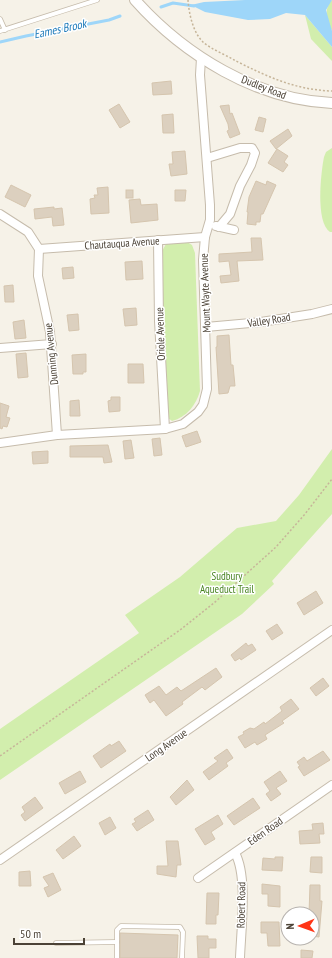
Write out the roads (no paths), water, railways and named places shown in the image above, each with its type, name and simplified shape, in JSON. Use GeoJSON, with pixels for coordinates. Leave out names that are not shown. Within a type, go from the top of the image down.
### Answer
{"type":"FeatureCollection","features":[{"type":"Feature","properties":{"kind":"street"},"geometry":{"type":"LineString","coordinates":[[135,0],[165,30],[201,58]]}},
{"type":"Feature","properties":{"kind":"street","name":"Dudley Road"},"geometry":{"type":"LineString","coordinates":[[201,58],[247,81],[280,94],[308,101],[332,103]]}},
{"type":"Feature","properties":{"kind":"street","name":"Mount Wayte Avenue"},"geometry":{"type":"LineString","coordinates":[[0,443],[57,435],[165,429],[184,424],[198,412],[203,405],[208,381],[203,260],[205,237],[209,225],[210,190],[200,75],[201,58]]}},
{"type":"Feature","properties":{"kind":"street"},"geometry":{"type":"LineString","coordinates":[[207,158],[243,148],[252,148],[255,153],[252,165],[240,186],[230,214],[219,227]]}},
{"type":"Feature","properties":{"kind":"street"},"geometry":{"type":"LineString","coordinates":[[0,214],[28,232],[39,249]]}},
{"type":"Feature","properties":{"kind":"street"},"geometry":{"type":"LineString","coordinates":[[209,225],[234,230]]}},
{"type":"Feature","properties":{"kind":"street","name":"Chautauqua Avenue"},"geometry":{"type":"LineString","coordinates":[[39,249],[205,237]]}},
{"type":"Feature","properties":{"kind":"street","name":"Oriole Avenue"},"geometry":{"type":"LineString","coordinates":[[158,240],[159,321],[165,429]]}},
{"type":"Feature","properties":{"kind":"street","name":"Dunning Avenue"},"geometry":{"type":"LineString","coordinates":[[39,249],[38,276],[52,344],[57,435]]}},
{"type":"Feature","properties":{"kind":"street","name":"Valley Road"},"geometry":{"type":"LineString","coordinates":[[206,327],[261,322],[312,314],[332,309]]}},
{"type":"Feature","properties":{"kind":"street"},"geometry":{"type":"LineString","coordinates":[[0,348],[52,344]]}},
{"type":"Feature","properties":{"kind":"street","name":"Long Avenue"},"geometry":{"type":"LineString","coordinates":[[0,860],[332,630]]}},
{"type":"Feature","properties":{"kind":"street","name":"Eden Road"},"geometry":{"type":"LineString","coordinates":[[198,878],[332,785]]}},
{"type":"Feature","properties":{"kind":"street","name":"Robert Road"},"geometry":{"type":"LineString","coordinates":[[234,852],[238,859],[242,875],[240,958]]}},
{"type":"Feature","properties":{"kind":"lane"},"geometry":{"type":"LineString","coordinates":[[0,19],[2,30],[97,0]]}},
{"type":"Feature","properties":{"kind":"lane"},"geometry":{"type":"LineString","coordinates":[[117,958],[118,930],[121,926],[180,927],[183,932],[182,958]]}},
{"type":"Feature","properties":{"kind":"lane"},"geometry":{"type":"LineString","coordinates":[[56,943],[117,942]]}},
{"type":"Feature","properties":{"kind":"water"},"geometry":{"type":"Polygon","coordinates":[[[245,0],[332,0],[326,10],[332,31],[332,47],[305,15],[286,13],[270,19],[248,20],[205,12],[191,5],[204,2],[245,0]]]}},
{"type":"Feature","properties":{"kind":"waterway","name":"Eames Brook"},"geometry":{"type":"LineString","coordinates":[[161,7],[173,3],[194,6]]}},
{"type":"Feature","properties":{"kind":"waterway","name":"Eames Brook"},"geometry":{"type":"LineString","coordinates":[[0,42],[109,20],[120,16]]}},
{"type":"Feature","properties":{"kind":"park label","name":"Sudbury Aqueduct Trail"},"geometry":{"type":"Point","coordinates":[227,582]}}]}
